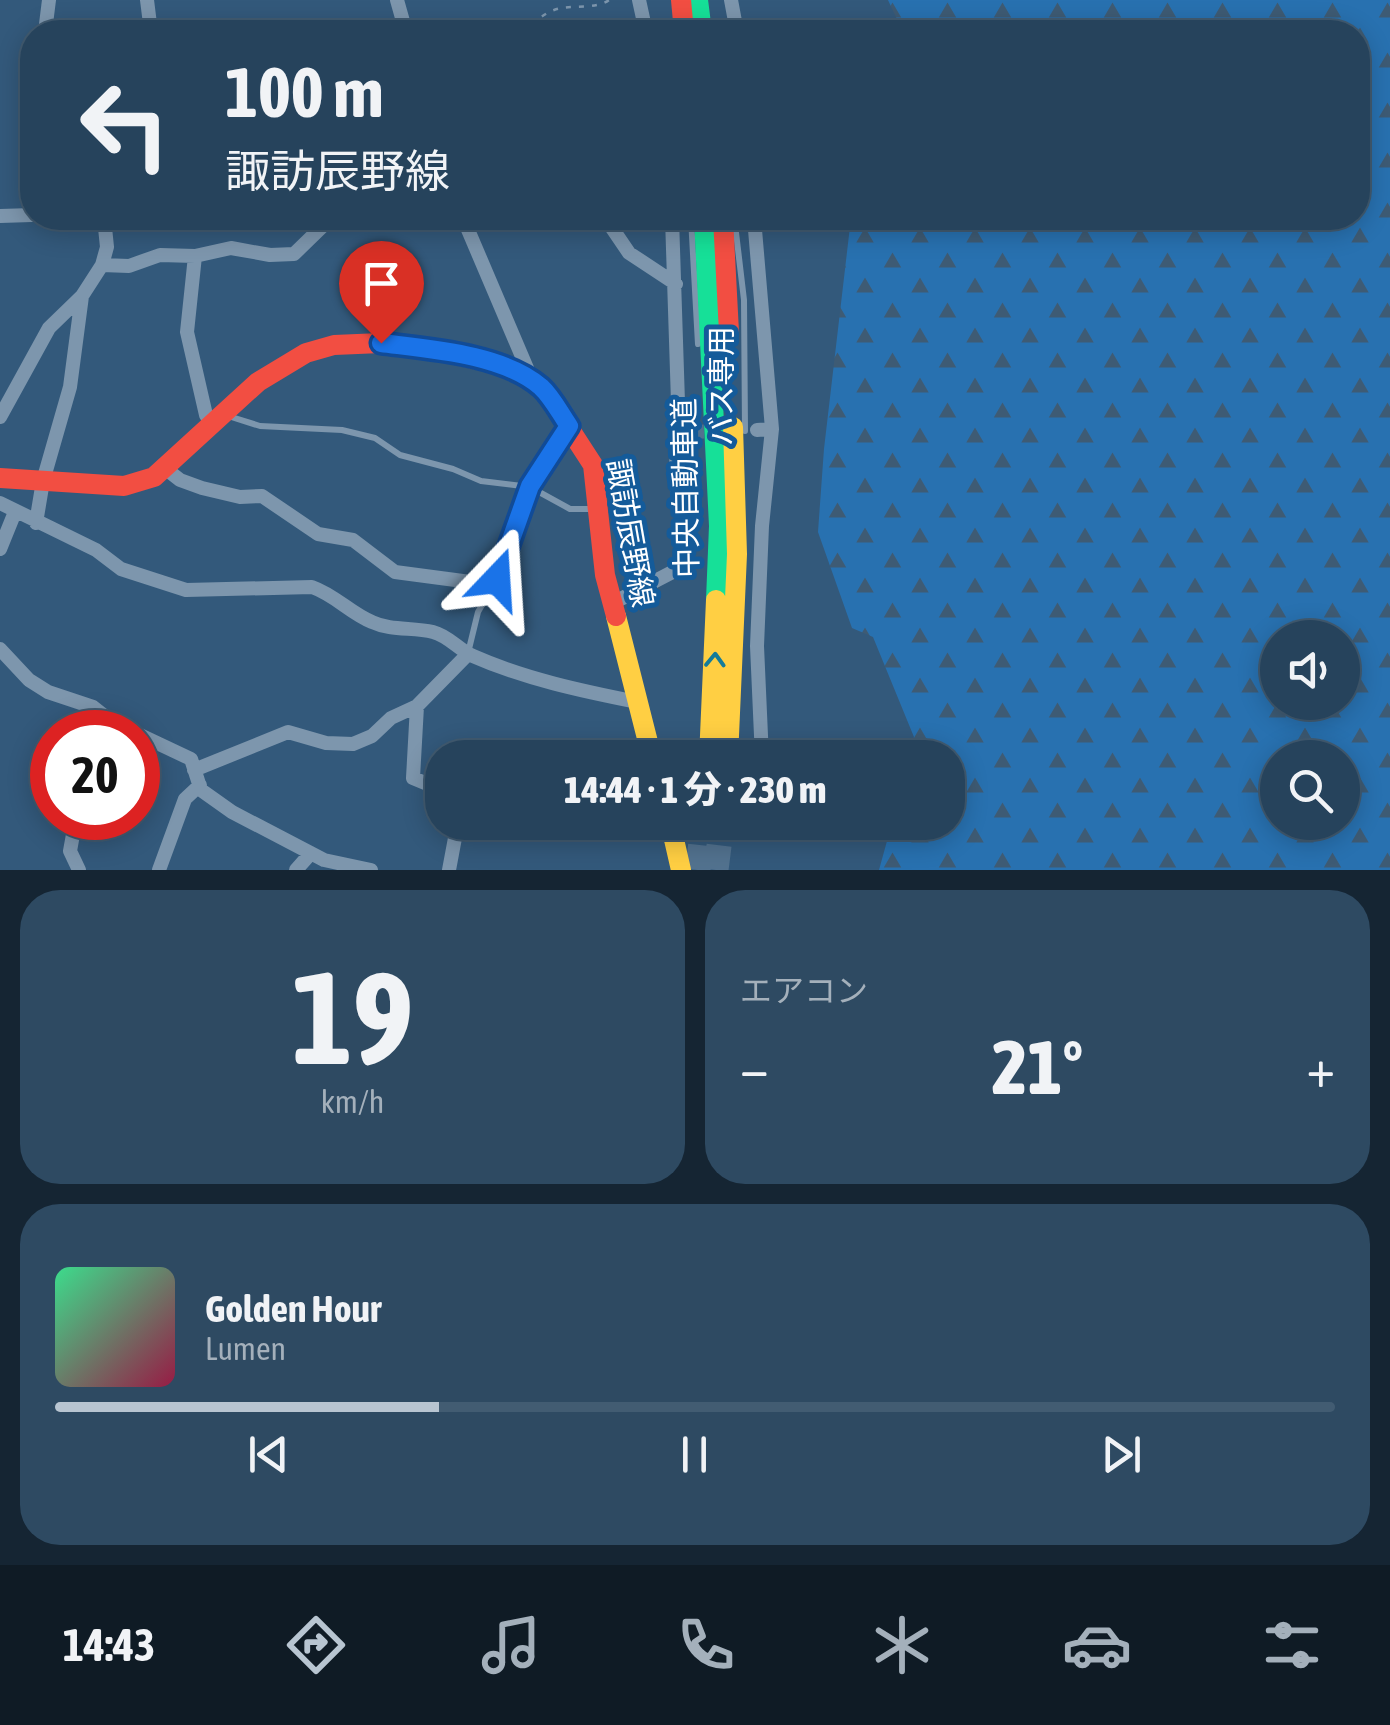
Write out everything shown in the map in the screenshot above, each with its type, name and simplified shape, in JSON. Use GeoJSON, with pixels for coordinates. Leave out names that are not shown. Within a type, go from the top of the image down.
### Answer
{"type":"FeatureCollection","features":[{"type":"Feature","properties":{"kind":"main road","name":"中央自動車道"},"geometry":{"type":"LineString","coordinates":[[705,230],[720,526],[711,740]]}},
{"type":"Feature","properties":{"kind":"main road","name":"中央自動車道"},"geometry":{"type":"LineString","coordinates":[[724,230],[737,554],[729,740]]}},
{"type":"Feature","properties":{"kind":"main road","name":"諏訪辰野線"},"geometry":{"type":"LineString","coordinates":[[0,478],[124,486],[154,477],[258,382],[306,353],[334,345],[381,343],[430,349],[510,367],[543,388],[593,466],[605,575],[647,740]]}},
{"type":"Feature","properties":{"kind":"main road"},"geometry":{"type":"LineString","coordinates":[[674,840],[681,870]]}},
{"type":"Feature","properties":{"kind":"street"},"geometry":{"type":"LineString","coordinates":[[0,417],[49,328],[82,296],[102,265],[107,247],[105,230]]}},
{"type":"Feature","properties":{"kind":"street"},"geometry":{"type":"LineString","coordinates":[[102,265],[116,268],[160,255],[195,256],[231,248],[270,255],[294,254],[319,230]]}},
{"type":"Feature","properties":{"kind":"street"},"geometry":{"type":"LineString","coordinates":[[467,230],[532,381]]}},
{"type":"Feature","properties":{"kind":"street"},"geometry":{"type":"LineString","coordinates":[[614,230],[630,253],[676,284]]}},
{"type":"Feature","properties":{"kind":"street"},"geometry":{"type":"LineString","coordinates":[[611,604],[684,566],[688,554],[675,474],[685,433],[673,230]]}},
{"type":"Feature","properties":{"kind":"street"},"geometry":{"type":"LineString","coordinates":[[755,230],[764,430],[757,646],[761,740]]}},
{"type":"Feature","properties":{"kind":"street"},"geometry":{"type":"LineString","coordinates":[[195,256],[188,332],[206,415],[218,420]]}},
{"type":"Feature","properties":{"kind":"street"},"geometry":{"type":"LineString","coordinates":[[36,522],[43,481],[70,388],[82,296]]}},
{"type":"Feature","properties":{"kind":"street"},"geometry":{"type":"LineString","coordinates":[[530,486],[569,426]]}},
{"type":"Feature","properties":{"kind":"street"},"geometry":{"type":"LineString","coordinates":[[166,470],[202,488],[240,497],[262,496],[318,534],[353,540],[395,572],[493,585]]}},
{"type":"Feature","properties":{"kind":"street"},"geometry":{"type":"LineString","coordinates":[[0,503],[144,578],[186,590],[312,587],[328,592],[378,625],[434,632],[468,654],[580,691],[637,702]]}},
{"type":"Feature","properties":{"kind":"street"},"geometry":{"type":"LineString","coordinates":[[0,548],[15,512]]}},
{"type":"Feature","properties":{"kind":"street"},"geometry":{"type":"LineString","coordinates":[[0,649],[30,680],[48,692],[96,710]]}},
{"type":"Feature","properties":{"kind":"street"},"geometry":{"type":"LineString","coordinates":[[194,770],[288,732],[326,743],[353,744],[372,736],[403,711],[417,706],[468,654]]}},
{"type":"Feature","properties":{"kind":"street"},"geometry":{"type":"LineString","coordinates":[[417,706],[413,778],[425,783]]}},
{"type":"Feature","properties":{"kind":"street"},"geometry":{"type":"LineString","coordinates":[[160,744],[191,758],[200,785],[232,812],[324,860],[371,870]]}},
{"type":"Feature","properties":{"kind":"street"},"geometry":{"type":"LineString","coordinates":[[160,870],[185,799],[200,785]]}},
{"type":"Feature","properties":{"kind":"street"},"geometry":{"type":"LineString","coordinates":[[72,840],[70,851],[78,870]]}},
{"type":"Feature","properties":{"kind":"street"},"geometry":{"type":"LineString","coordinates":[[449,870],[455,840]]}},
{"type":"Feature","properties":{"kind":"street"},"geometry":{"type":"LineString","coordinates":[[296,870],[310,852]]}},
{"type":"Feature","properties":{"kind":"lane","name":"バス専用"},"geometry":{"type":"LineString","coordinates":[[692,230],[698,346]]}},
{"type":"Feature","properties":{"kind":"lane","name":"バス専用"},"geometry":{"type":"LineString","coordinates":[[735,230],[744,300],[745,447]]}},
{"type":"Feature","properties":{"kind":"lane"},"geometry":{"type":"LineString","coordinates":[[218,420],[342,430],[374,438],[400,455],[453,469],[481,482],[530,486],[570,509],[600,508]]}},
{"type":"Feature","properties":{"kind":"lane","name":"バス専用"},"geometry":{"type":"LineString","coordinates":[[707,478],[710,515],[720,526]]}},
{"type":"Feature","properties":{"kind":"lane"},"geometry":{"type":"LineString","coordinates":[[468,654],[478,612],[493,585],[530,486]]}},
{"type":"Feature","properties":{"kind":"lane","name":"バス専用"},"geometry":{"type":"LineString","coordinates":[[737,554],[744,527],[744,487]]}},
{"type":"Feature","properties":{"kind":"path"},"geometry":{"type":"LineString","coordinates":[[537,20],[551,10],[603,5],[609,0]]}},
{"type":"Feature","properties":{"kind":"green space"},"geometry":{"type":"Polygon","coordinates":[[[888,0],[1390,0],[1390,870],[879,870],[887,840],[965,840],[965,740],[913,740],[873,637],[852,628],[818,532],[850,230],[1370,230],[1370,20],[897,20],[888,0]]]}},
{"type":"Feature","properties":{"kind":"tunnel"},"geometry":{"type":"LineString","coordinates":[[690,432],[721,431]]}},
{"type":"Feature","properties":{"kind":"tunnel"},"geometry":{"type":"LineString","coordinates":[[698,870],[701,840]]}},
{"type":"Feature","properties":{"kind":"tunnel"},"geometry":{"type":"LineString","coordinates":[[716,870],[720,840]]}},
{"type":"Feature","properties":{"kind":"traffic: fast"},"geometry":{"type":"LineString","coordinates":[[698,0],[700,20]]}},
{"type":"Feature","properties":{"kind":"traffic: fast"},"geometry":{"type":"LineString","coordinates":[[705,230],[719,526],[716,600]]}},
{"type":"Feature","properties":{"kind":"traffic: slow"},"geometry":{"type":"LineString","coordinates":[[729,740],[737,554],[733,427]]}},
{"type":"Feature","properties":{"kind":"traffic: slow"},"geometry":{"type":"LineString","coordinates":[[710,740],[716,600]]}},
{"type":"Feature","properties":{"kind":"traffic: slow"},"geometry":{"type":"LineString","coordinates":[[616,616],[647,740]]}},
{"type":"Feature","properties":{"kind":"traffic: slow"},"geometry":{"type":"LineString","coordinates":[[674,840],[681,870]]}},
{"type":"Feature","properties":{"kind":"traffic: jam"},"geometry":{"type":"LineString","coordinates":[[681,0],[683,20]]}},
{"type":"Feature","properties":{"kind":"traffic: jam"},"geometry":{"type":"LineString","coordinates":[[724,230],[729,332]]}},
{"type":"Feature","properties":{"kind":"traffic: jam"},"geometry":{"type":"LineString","coordinates":[[0,478],[124,486],[154,477],[258,382],[306,353],[334,345],[381,343],[510,367],[543,388],[593,465],[605,575],[616,616]]}},
{"type":"Feature","properties":{"kind":"route"},"geometry":{"type":"LineString","coordinates":[[381,343],[430,349],[510,367],[543,388],[569,426],[530,486],[497,579]]}}]}
